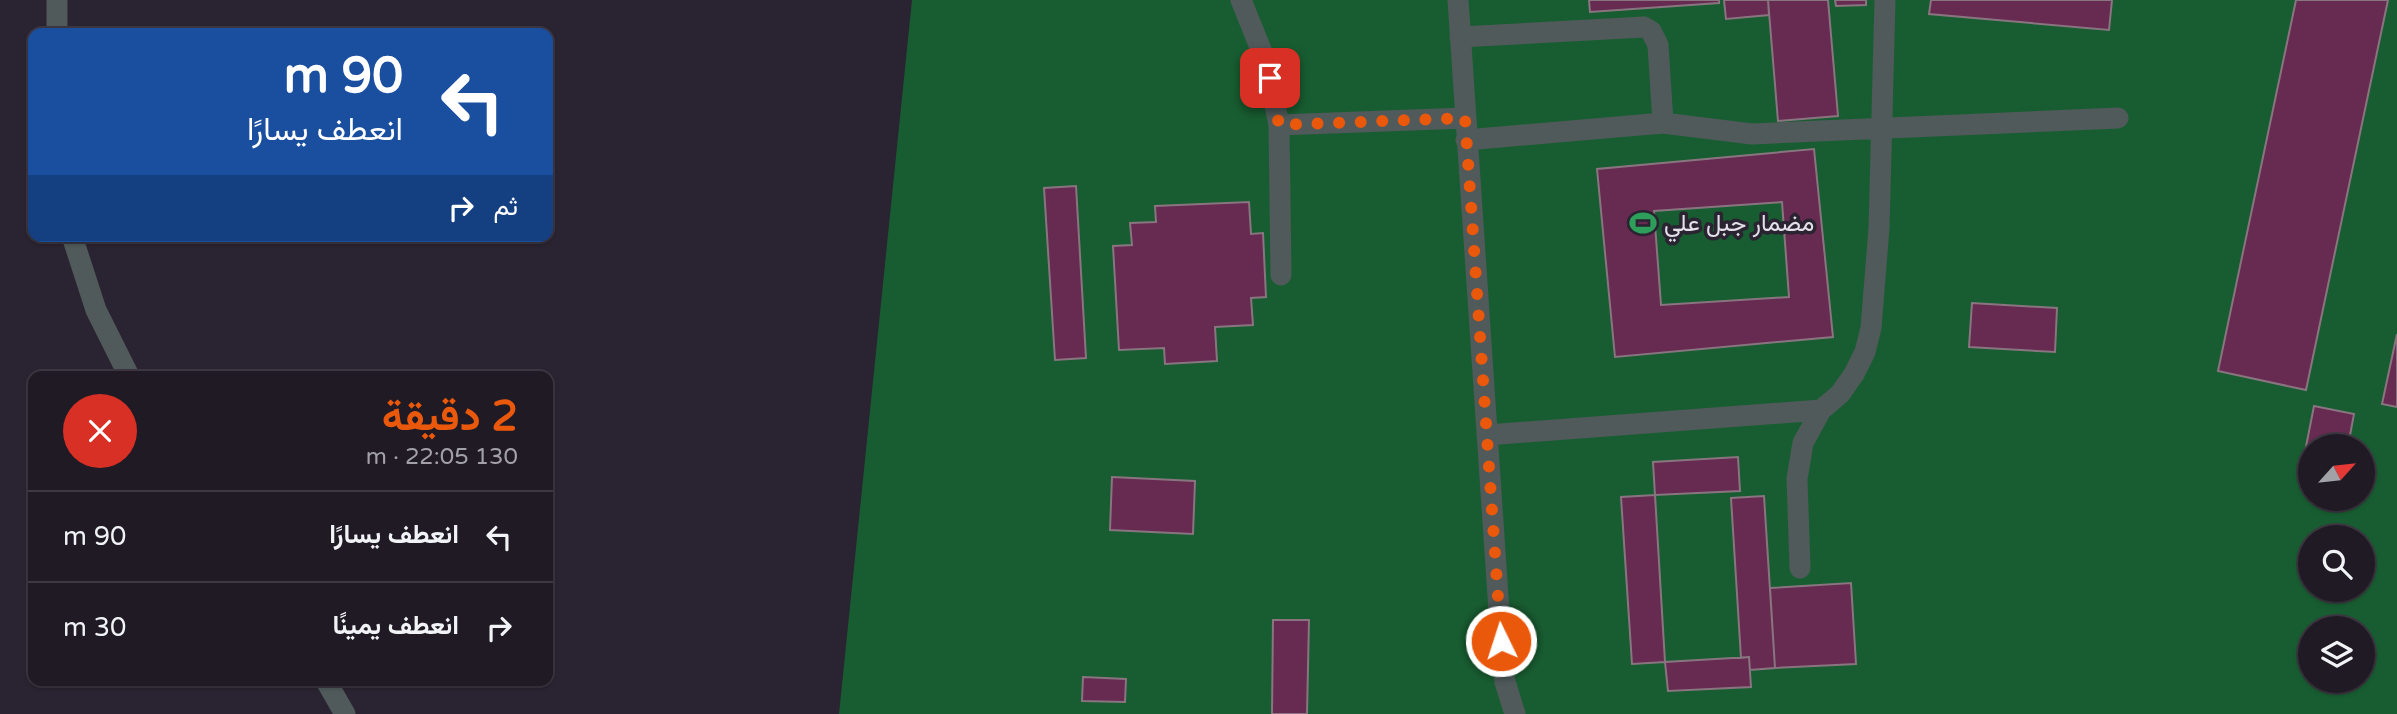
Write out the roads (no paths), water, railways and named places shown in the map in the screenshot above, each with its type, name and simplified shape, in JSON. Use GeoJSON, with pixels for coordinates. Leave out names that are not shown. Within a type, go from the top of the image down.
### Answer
{"type":"FeatureCollection","features":[{"type":"Feature","properties":{"kind":"lane"},"geometry":{"type":"LineString","coordinates":[[57,0],[57,28]]}},
{"type":"Feature","properties":{"kind":"lane"},"geometry":{"type":"LineString","coordinates":[[1241,0],[1266,62],[1279,125],[1280,275]]}},
{"type":"Feature","properties":{"kind":"lane"},"geometry":{"type":"LineString","coordinates":[[1458,0],[1505,682],[1515,714]]}},
{"type":"Feature","properties":{"kind":"lane"},"geometry":{"type":"LineString","coordinates":[[1800,568],[1798,461],[1811,425],[1821,410],[1840,394],[1854,374],[1865,352],[1871,328],[1879,229],[1885,0]]}},
{"type":"Feature","properties":{"kind":"lane"},"geometry":{"type":"LineString","coordinates":[[1460,37],[1644,27],[1651,31],[1658,45],[1663,123]]}},
{"type":"Feature","properties":{"kind":"lane"},"geometry":{"type":"LineString","coordinates":[[1279,125],[1465,129],[1663,123],[1752,134],[1880,126],[2118,118]]}},
{"type":"Feature","properties":{"kind":"lane"},"geometry":{"type":"LineString","coordinates":[[74,242],[96,310],[126,371]]}},
{"type":"Feature","properties":{"kind":"lane"},"geometry":{"type":"LineString","coordinates":[[1487,435],[1821,410]]}},
{"type":"Feature","properties":{"kind":"lane"},"geometry":{"type":"LineString","coordinates":[[329,686],[345,714]]}},
{"type":"Feature","properties":{"kind":"place","name":"مضمار جبل علي"},"geometry":{"type":"Point","coordinates":[1643,223]}}]}
